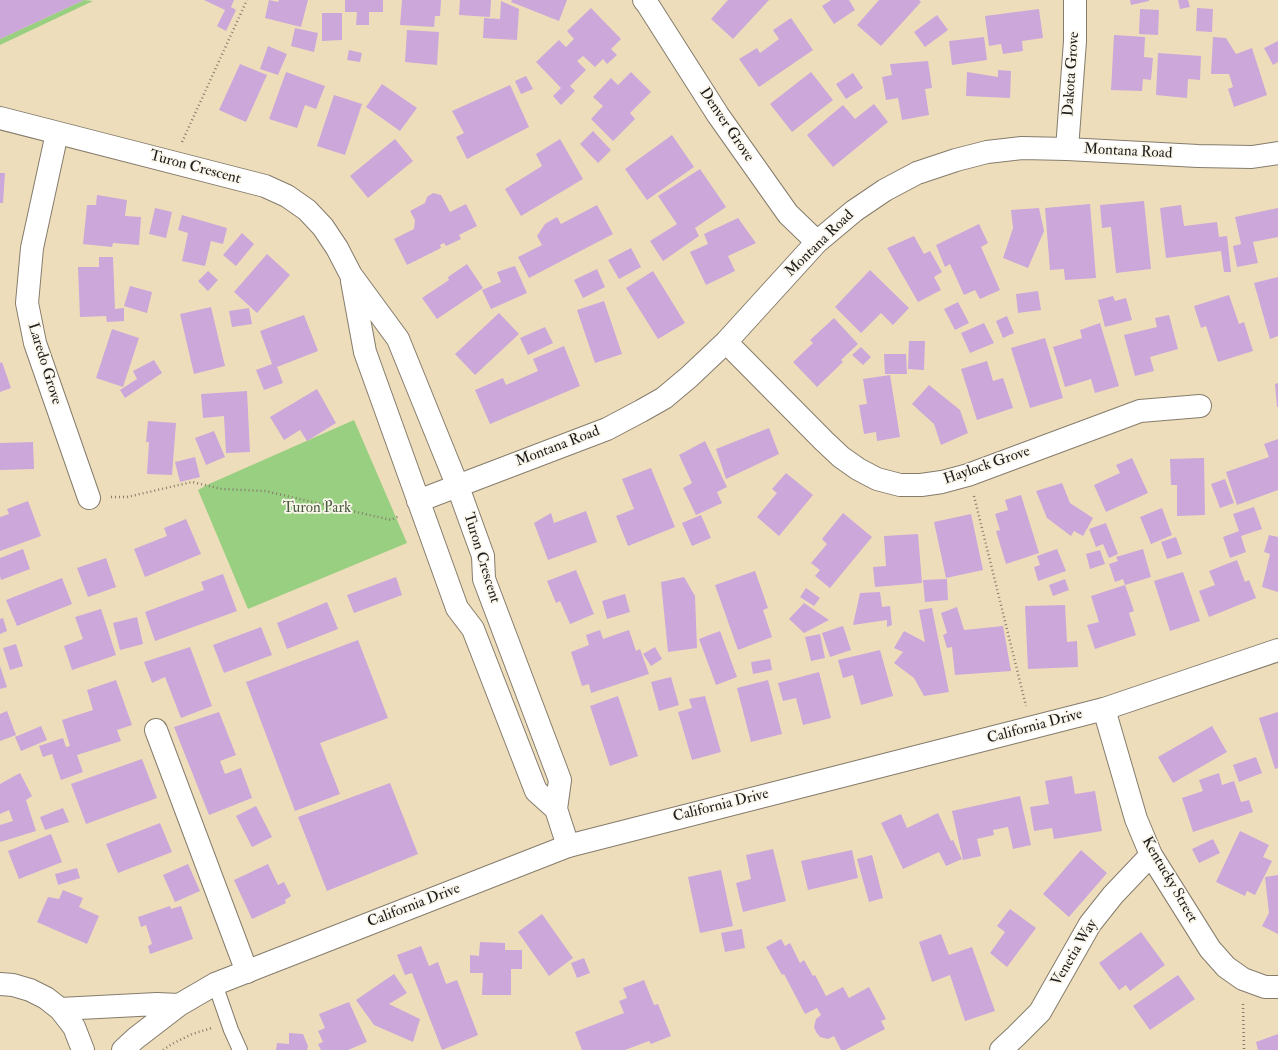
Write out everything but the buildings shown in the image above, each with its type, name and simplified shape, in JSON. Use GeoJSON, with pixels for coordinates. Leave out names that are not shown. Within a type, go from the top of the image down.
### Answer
{"type":"FeatureCollection","features":[{"type":"Feature","properties":{"kind":"street","name":"Denver Grove"},"geometry":{"type":"LineString","coordinates":[[644,0],[718,115],[788,214],[817,242]]}},
{"type":"Feature","properties":{"kind":"street","name":"Dakota Grove"},"geometry":{"type":"LineString","coordinates":[[1067,149],[1075,41],[1075,0]]}},
{"type":"Feature","properties":{"kind":"street","name":"Turon Crescent"},"geometry":{"type":"LineString","coordinates":[[0,118],[265,186],[287,196],[307,210],[323,227],[337,248],[351,276],[398,339],[458,487],[483,556],[484,579],[560,780],[556,809],[568,846]]}},
{"type":"Feature","properties":{"kind":"street","name":"Laredo Grove"},"geometry":{"type":"LineString","coordinates":[[57,133],[32,248],[27,303],[35,343],[89,498]]}},
{"type":"Feature","properties":{"kind":"street","name":"Montana Road"},"geometry":{"type":"LineString","coordinates":[[419,504],[458,487],[607,429],[641,412],[664,398],[726,342],[817,242],[854,211],[886,190],[917,173],[956,160],[988,152],[1022,148],[1198,156],[1252,157],[1278,153]]}},
{"type":"Feature","properties":{"kind":"street","name":"Turon Crescent"},"geometry":{"type":"LineString","coordinates":[[351,276],[365,352],[457,608],[473,629],[536,791],[556,809]]}},
{"type":"Feature","properties":{"kind":"street","name":"Haylock Grove"},"geometry":{"type":"LineString","coordinates":[[726,342],[841,457],[858,469],[877,479],[900,485],[921,485],[942,482],[968,475],[1140,411],[1200,406]]}},
{"type":"Feature","properties":{"kind":"street","name":"California Drive"},"geometry":{"type":"LineString","coordinates":[[123,1050],[179,1004],[215,984],[568,846],[1104,709],[1278,650]]}},
{"type":"Feature","properties":{"kind":"street","name":"Kentucky Street"},"geometry":{"type":"LineString","coordinates":[[1104,709],[1136,820],[1151,855],[1210,949],[1226,967],[1243,979],[1265,987],[1278,987]]}},
{"type":"Feature","properties":{"kind":"street"},"geometry":{"type":"LineString","coordinates":[[156,730],[248,972]]}},
{"type":"Feature","properties":{"kind":"street","name":"Venetia Way"},"geometry":{"type":"LineString","coordinates":[[1000,1050],[1040,1012],[1090,924],[1113,895],[1151,855]]}},
{"type":"Feature","properties":{"kind":"street"},"geometry":{"type":"LineString","coordinates":[[4,980],[46,998],[60,1010],[74,1027],[83,1050]]}},
{"type":"Feature","properties":{"kind":"street","name":"California Drive"},"geometry":{"type":"LineString","coordinates":[[60,1010],[179,1004]]}},
{"type":"Feature","properties":{"kind":"lane"},"geometry":{"type":"LineString","coordinates":[[215,984],[231,1030],[240,1050]]}},
{"type":"Feature","properties":{"kind":"path"},"geometry":{"type":"LineString","coordinates":[[173,162],[247,0]]}},
{"type":"Feature","properties":{"kind":"path"},"geometry":{"type":"LineString","coordinates":[[968,475],[1031,728]]}},
{"type":"Feature","properties":{"kind":"path"},"geometry":{"type":"LineString","coordinates":[[89,498],[127,496],[192,482],[222,489],[265,491],[391,520],[419,504]]}},
{"type":"Feature","properties":{"kind":"path"},"geometry":{"type":"LineString","coordinates":[[1243,979],[1244,1050]]}},
{"type":"Feature","properties":{"kind":"path"},"geometry":{"type":"LineString","coordinates":[[163,1050],[192,1034],[213,1027]]}},
{"type":"Feature","properties":{"kind":"green space"},"geometry":{"type":"Polygon","coordinates":[[[84,0],[93,1],[0,45],[0,39],[84,0]]]}},
{"type":"Feature","properties":{"kind":"green space","name":"Turon Park"},"geometry":{"type":"Polygon","coordinates":[[[354,420],[407,543],[248,609],[198,490],[354,420]]]}}]}
